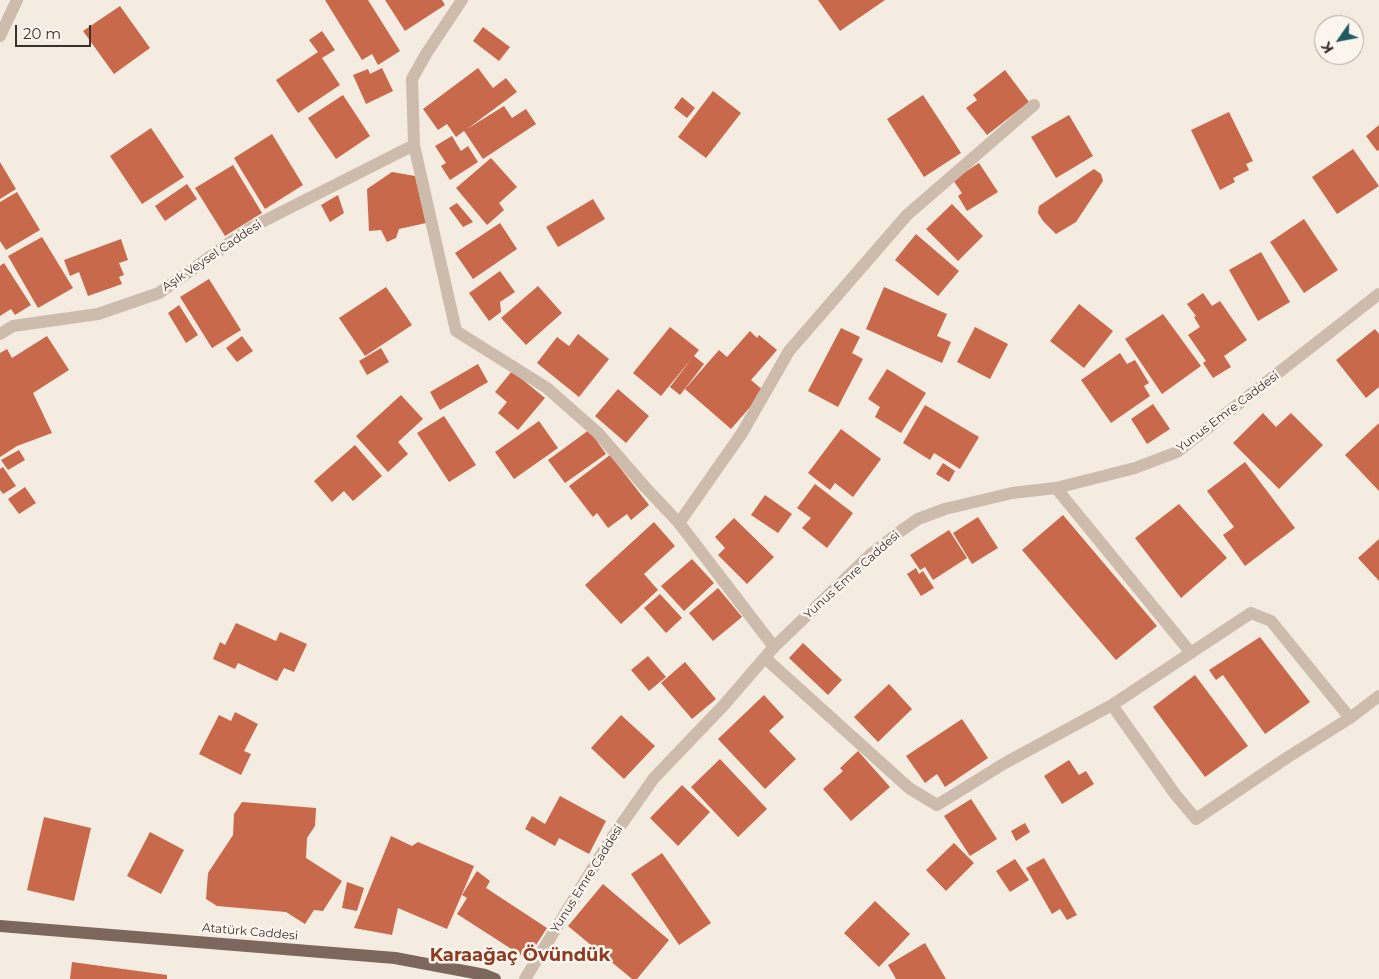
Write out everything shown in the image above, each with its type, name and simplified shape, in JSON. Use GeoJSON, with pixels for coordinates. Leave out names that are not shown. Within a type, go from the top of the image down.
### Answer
{"type":"FeatureCollection","features":[{"type":"Feature","properties":{"kind":"main road","name":"Atatürk Caddesi"},"geometry":{"type":"LineString","coordinates":[[0,926],[394,958],[496,979]]}},
{"type":"Feature","properties":{"kind":"street"},"geometry":{"type":"LineString","coordinates":[[0,36],[17,0]]}},
{"type":"Feature","properties":{"kind":"street"},"geometry":{"type":"LineString","coordinates":[[462,0],[426,54],[412,79],[414,146],[456,331],[547,388],[598,433],[645,488],[679,523],[774,647]]}},
{"type":"Feature","properties":{"kind":"street"},"geometry":{"type":"LineString","coordinates":[[679,523],[742,433],[789,351],[906,215],[1034,105]]}},
{"type":"Feature","properties":{"kind":"street","name":"Aşık Veysel Caddesi"},"geometry":{"type":"LineString","coordinates":[[0,334],[13,326],[98,314],[159,293],[252,226],[414,146]]}},
{"type":"Feature","properties":{"kind":"street","name":"Yunus Emre Caddesi"},"geometry":{"type":"LineString","coordinates":[[525,979],[609,842],[654,778],[723,706],[774,647],[871,554],[918,519],[945,509],[1012,493],[1056,488],[1135,468],[1177,452],[1379,294]]}},
{"type":"Feature","properties":{"kind":"street"},"geometry":{"type":"LineString","coordinates":[[1056,488],[1190,653]]}},
{"type":"Feature","properties":{"kind":"street"},"geometry":{"type":"LineString","coordinates":[[765,658],[909,788],[937,805],[1005,764],[1112,705],[1251,613],[1271,621],[1350,718]]}},
{"type":"Feature","properties":{"kind":"street"},"geometry":{"type":"LineString","coordinates":[[1112,705],[1165,781],[1196,819],[1350,718],[1379,696]]}},
{"type":"Feature","properties":{"kind":"building"},"geometry":{"type":"Polygon","coordinates":[[[325,0],[368,0],[400,51],[378,65],[372,54],[362,60],[325,0]]]}},
{"type":"Feature","properties":{"kind":"building"},"geometry":{"type":"Polygon","coordinates":[[[385,0],[442,0],[445,5],[405,31],[385,0]]]}},
{"type":"Feature","properties":{"kind":"building"},"geometry":{"type":"Polygon","coordinates":[[[818,0],[885,0],[840,31],[818,0]]]}},
{"type":"Feature","properties":{"kind":"building"},"geometry":{"type":"Polygon","coordinates":[[[120,6],[150,48],[114,74],[83,31],[120,6]]]}},
{"type":"Feature","properties":{"kind":"building"},"geometry":{"type":"Polygon","coordinates":[[[483,27],[510,47],[499,61],[473,41],[483,27]]]}},
{"type":"Feature","properties":{"kind":"building"},"geometry":{"type":"Polygon","coordinates":[[[322,31],[335,50],[322,58],[340,85],[298,113],[276,80],[318,52],[309,40],[322,31]]]}},
{"type":"Feature","properties":{"kind":"building"},"geometry":{"type":"Polygon","coordinates":[[[382,68],[393,91],[366,104],[353,75],[368,69],[370,74],[382,68]]]}},
{"type":"Feature","properties":{"kind":"building"},"geometry":{"type":"Polygon","coordinates":[[[478,68],[493,88],[506,78],[517,92],[467,129],[504,106],[512,118],[526,109],[536,124],[483,159],[464,131],[456,137],[447,124],[438,130],[423,109],[478,68]]]}},
{"type":"Feature","properties":{"kind":"building"},"geometry":{"type":"Polygon","coordinates":[[[1005,70],[1029,102],[987,135],[966,108],[977,100],[973,95],[1005,70]]]}},
{"type":"Feature","properties":{"kind":"building"},"geometry":{"type":"Polygon","coordinates":[[[713,91],[741,113],[706,158],[678,137],[713,91]]]}},
{"type":"Feature","properties":{"kind":"building"},"geometry":{"type":"Polygon","coordinates":[[[343,95],[370,136],[336,159],[308,118],[343,95]]]}},
{"type":"Feature","properties":{"kind":"building"},"geometry":{"type":"Polygon","coordinates":[[[923,95],[961,153],[924,177],[887,119],[923,95]]]}},
{"type":"Feature","properties":{"kind":"building"},"geometry":{"type":"Polygon","coordinates":[[[682,97],[695,108],[687,118],[674,108],[682,97]]]}},
{"type":"Feature","properties":{"kind":"building"},"geometry":{"type":"Polygon","coordinates":[[[1229,112],[1253,161],[1246,164],[1249,170],[1233,178],[1235,182],[1220,190],[1191,130],[1229,112]]]}},
{"type":"Feature","properties":{"kind":"building"},"geometry":{"type":"Polygon","coordinates":[[[1069,115],[1093,156],[1056,178],[1031,137],[1069,115]]]}},
{"type":"Feature","properties":{"kind":"building"},"geometry":{"type":"Polygon","coordinates":[[[1379,125],[1379,150],[1377,151],[1366,136],[1379,125]]]}},
{"type":"Feature","properties":{"kind":"building"},"geometry":{"type":"Polygon","coordinates":[[[151,128],[184,177],[142,204],[110,156],[151,128]]]}},
{"type":"Feature","properties":{"kind":"building"},"geometry":{"type":"Polygon","coordinates":[[[272,134],[303,185],[265,209],[234,158],[272,134]]]}},
{"type":"Feature","properties":{"kind":"building"},"geometry":{"type":"Polygon","coordinates":[[[452,136],[461,151],[468,146],[478,162],[450,180],[441,166],[446,163],[435,146],[452,136]]]}},
{"type":"Feature","properties":{"kind":"building"},"geometry":{"type":"Polygon","coordinates":[[[1353,149],[1379,186],[1337,214],[1312,177],[1353,149]]]}},
{"type":"Feature","properties":{"kind":"building"},"geometry":{"type":"Polygon","coordinates":[[[491,158],[517,187],[499,203],[504,210],[487,225],[456,188],[491,158]]]}},
{"type":"Feature","properties":{"kind":"building"},"geometry":{"type":"Polygon","coordinates":[[[0,162],[16,189],[0,199],[0,162]]]}},
{"type":"Feature","properties":{"kind":"building"},"geometry":{"type":"Polygon","coordinates":[[[979,163],[998,192],[967,211],[958,196],[962,193],[953,180],[979,163]]]}},
{"type":"Feature","properties":{"kind":"building"},"geometry":{"type":"Polygon","coordinates":[[[233,165],[262,213],[225,236],[195,188],[233,165]]]}},
{"type":"Feature","properties":{"kind":"building"},"geometry":{"type":"Polygon","coordinates":[[[1094,169],[1101,174],[1103,181],[1076,222],[1056,234],[1038,213],[1039,206],[1094,169]]]}},
{"type":"Feature","properties":{"kind":"building"},"geometry":{"type":"Polygon","coordinates":[[[392,172],[415,176],[426,223],[399,229],[396,238],[387,242],[381,230],[369,231],[367,189],[392,172]]]}},
{"type":"Feature","properties":{"kind":"building"},"geometry":{"type":"Polygon","coordinates":[[[187,184],[197,199],[165,221],[155,206],[187,184]]]}},
{"type":"Feature","properties":{"kind":"building"},"geometry":{"type":"Polygon","coordinates":[[[17,192],[40,230],[6,250],[0,241],[0,202],[17,192]]]}},
{"type":"Feature","properties":{"kind":"building"},"geometry":{"type":"Polygon","coordinates":[[[338,195],[344,213],[330,222],[321,205],[338,195]]]}},
{"type":"Feature","properties":{"kind":"building"},"geometry":{"type":"Polygon","coordinates":[[[593,199],[605,219],[558,247],[546,227],[593,199]]]}},
{"type":"Feature","properties":{"kind":"building"},"geometry":{"type":"Polygon","coordinates":[[[457,203],[473,222],[463,227],[449,208],[457,203]]]}},
{"type":"Feature","properties":{"kind":"building"},"geometry":{"type":"Polygon","coordinates":[[[952,204],[983,236],[958,261],[926,229],[952,204]]]}},
{"type":"Feature","properties":{"kind":"building"},"geometry":{"type":"Polygon","coordinates":[[[1304,219],[1338,270],[1304,293],[1270,242],[1304,219]]]}},
{"type":"Feature","properties":{"kind":"building"},"geometry":{"type":"Polygon","coordinates":[[[500,223],[517,249],[473,279],[455,253],[500,223]]]}},
{"type":"Feature","properties":{"kind":"building"},"geometry":{"type":"Polygon","coordinates":[[[916,234],[959,271],[938,296],[895,260],[916,234]]]}},
{"type":"Feature","properties":{"kind":"building"},"geometry":{"type":"Polygon","coordinates":[[[42,237],[73,288],[38,308],[8,256],[42,237]]]}},
{"type":"Feature","properties":{"kind":"building"},"geometry":{"type":"Polygon","coordinates":[[[121,239],[128,260],[119,263],[124,275],[119,277],[122,284],[88,296],[79,272],[70,276],[64,260],[121,239]]]}},
{"type":"Feature","properties":{"kind":"building"},"geometry":{"type":"Polygon","coordinates":[[[1261,252],[1290,302],[1258,321],[1229,270],[1261,252]]]}},
{"type":"Feature","properties":{"kind":"building"},"geometry":{"type":"Polygon","coordinates":[[[4,263],[31,305],[15,315],[11,309],[0,316],[0,266],[4,263]]]}},
{"type":"Feature","properties":{"kind":"building"},"geometry":{"type":"Polygon","coordinates":[[[500,271],[515,292],[500,302],[501,312],[489,321],[469,293],[500,271]]]}},
{"type":"Feature","properties":{"kind":"building"},"geometry":{"type":"Polygon","coordinates":[[[209,279],[241,330],[212,348],[180,297],[209,279]]]}},
{"type":"Feature","properties":{"kind":"building"},"geometry":{"type":"Polygon","coordinates":[[[538,286],[562,313],[526,345],[501,318],[538,286]]]}},
{"type":"Feature","properties":{"kind":"building"},"geometry":{"type":"Polygon","coordinates":[[[386,287],[412,325],[365,356],[339,318],[386,287]]]}},
{"type":"Feature","properties":{"kind":"building"},"geometry":{"type":"Polygon","coordinates":[[[884,287],[947,314],[937,336],[951,342],[942,363],[866,329],[884,287]]]}},
{"type":"Feature","properties":{"kind":"building"},"geometry":{"type":"Polygon","coordinates":[[[1203,293],[1212,306],[1220,301],[1247,340],[1224,356],[1231,367],[1213,378],[1203,363],[1206,361],[1188,335],[1200,327],[1194,317],[1196,316],[1187,304],[1203,293]]]}},
{"type":"Feature","properties":{"kind":"building"},"geometry":{"type":"Polygon","coordinates":[[[1079,304],[1113,331],[1084,368],[1050,341],[1079,304]]]}},
{"type":"Feature","properties":{"kind":"building"},"geometry":{"type":"Polygon","coordinates":[[[179,305],[198,335],[186,343],[168,313],[179,305]]]}},
{"type":"Feature","properties":{"kind":"building"},"geometry":{"type":"Polygon","coordinates":[[[1163,314],[1201,366],[1162,394],[1125,339],[1163,314]]]}},
{"type":"Feature","properties":{"kind":"building"},"geometry":{"type":"Polygon","coordinates":[[[670,327],[699,350],[694,356],[704,364],[680,395],[670,387],[692,358],[661,396],[633,373],[670,327]]]}},
{"type":"Feature","properties":{"kind":"building"},"geometry":{"type":"Polygon","coordinates":[[[975,327],[1008,344],[990,379],[957,362],[975,327]]]}},
{"type":"Feature","properties":{"kind":"building"},"geometry":{"type":"Polygon","coordinates":[[[841,328],[860,337],[852,353],[863,359],[838,407],[808,391],[841,328]]]}},
{"type":"Feature","properties":{"kind":"building"},"geometry":{"type":"Polygon","coordinates":[[[1375,329],[1379,334],[1379,387],[1366,398],[1336,360],[1375,329]]]}},
{"type":"Feature","properties":{"kind":"building"},"geometry":{"type":"Polygon","coordinates":[[[750,331],[757,338],[759,335],[777,350],[751,380],[764,391],[731,429],[685,389],[719,350],[727,357],[750,331]]]}},
{"type":"Feature","properties":{"kind":"building"},"geometry":{"type":"Polygon","coordinates":[[[578,334],[609,359],[579,397],[537,363],[557,337],[569,346],[578,334]]]}},
{"type":"Feature","properties":{"kind":"building"},"geometry":{"type":"Polygon","coordinates":[[[47,336],[69,370],[33,393],[52,433],[17,446],[0,457],[0,353],[7,349],[12,358],[47,336]]]}},
{"type":"Feature","properties":{"kind":"building"},"geometry":{"type":"Polygon","coordinates":[[[242,336],[253,351],[237,362],[226,348],[242,336]]]}},
{"type":"Feature","properties":{"kind":"building"},"geometry":{"type":"Polygon","coordinates":[[[381,348],[389,362],[367,375],[359,361],[381,348]]]}},
{"type":"Feature","properties":{"kind":"building"},"geometry":{"type":"Polygon","coordinates":[[[1120,353],[1127,364],[1135,360],[1149,383],[1144,386],[1150,396],[1111,423],[1081,380],[1120,353]]]}},
{"type":"Feature","properties":{"kind":"building"},"geometry":{"type":"Polygon","coordinates":[[[478,364],[488,382],[440,410],[430,392],[478,364]]]}},
{"type":"Feature","properties":{"kind":"building"},"geometry":{"type":"Polygon","coordinates":[[[887,369],[926,393],[901,433],[875,417],[880,407],[868,399],[887,369]]]}},
{"type":"Feature","properties":{"kind":"building"},"geometry":{"type":"Polygon","coordinates":[[[512,371],[545,398],[518,430],[498,413],[507,402],[495,392],[512,371]]]}},
{"type":"Feature","properties":{"kind":"building"},"geometry":{"type":"Polygon","coordinates":[[[618,389],[649,416],[626,443],[595,416],[618,389]]]}},
{"type":"Feature","properties":{"kind":"building"},"geometry":{"type":"Polygon","coordinates":[[[401,395],[423,419],[398,442],[408,454],[388,472],[356,436],[401,395]]]}},
{"type":"Feature","properties":{"kind":"building"},"geometry":{"type":"Polygon","coordinates":[[[1153,404],[1170,429],[1147,444],[1131,419],[1153,404]]]}},
{"type":"Feature","properties":{"kind":"building"},"geometry":{"type":"Polygon","coordinates":[[[925,405],[979,437],[960,469],[934,453],[930,460],[903,443],[925,405]]]}},
{"type":"Feature","properties":{"kind":"building"},"geometry":{"type":"Polygon","coordinates":[[[1263,413],[1276,427],[1291,413],[1323,445],[1279,489],[1233,443],[1263,413]]]}},
{"type":"Feature","properties":{"kind":"building"},"geometry":{"type":"Polygon","coordinates":[[[444,416],[476,465],[449,482],[417,433],[444,416]]]}},
{"type":"Feature","properties":{"kind":"building"},"geometry":{"type":"Polygon","coordinates":[[[539,421],[558,448],[514,479],[495,452],[539,421]]]}},
{"type":"Feature","properties":{"kind":"building"},"geometry":{"type":"Polygon","coordinates":[[[1379,423],[1379,491],[1345,455],[1379,423]]]}},
{"type":"Feature","properties":{"kind":"building"},"geometry":{"type":"Polygon","coordinates":[[[841,429],[881,459],[853,497],[835,483],[830,490],[808,473],[841,429]]]}},
{"type":"Feature","properties":{"kind":"building"},"geometry":{"type":"Polygon","coordinates":[[[589,430],[606,454],[565,483],[548,460],[589,430]]]}},
{"type":"Feature","properties":{"kind":"building"},"geometry":{"type":"Polygon","coordinates":[[[355,445],[382,476],[353,501],[344,491],[332,502],[314,481],[355,445]]]}},
{"type":"Feature","properties":{"kind":"building"},"geometry":{"type":"Polygon","coordinates":[[[19,450],[25,460],[8,470],[1,460],[19,450]]]}},
{"type":"Feature","properties":{"kind":"building"},"geometry":{"type":"Polygon","coordinates":[[[610,455],[649,505],[631,520],[627,514],[608,528],[597,513],[593,517],[569,486],[610,455]]]}},
{"type":"Feature","properties":{"kind":"building"},"geometry":{"type":"Polygon","coordinates":[[[1245,462],[1295,528],[1245,566],[1223,535],[1234,527],[1207,491],[1245,462]]]}},
{"type":"Feature","properties":{"kind":"building"},"geometry":{"type":"Polygon","coordinates":[[[943,463],[955,471],[949,482],[936,474],[943,463]]]}},
{"type":"Feature","properties":{"kind":"building"},"geometry":{"type":"Polygon","coordinates":[[[3,467],[16,486],[3,494],[0,490],[0,469],[3,467]]]}},
{"type":"Feature","properties":{"kind":"building"},"geometry":{"type":"Polygon","coordinates":[[[815,484],[853,513],[827,548],[802,528],[811,518],[797,508],[815,484]]]}},
{"type":"Feature","properties":{"kind":"building"},"geometry":{"type":"Polygon","coordinates":[[[25,487],[36,503],[19,514],[8,499],[25,487]]]}},
{"type":"Feature","properties":{"kind":"building"},"geometry":{"type":"Polygon","coordinates":[[[765,495],[792,514],[778,533],[751,515],[765,495]]]}},
{"type":"Feature","properties":{"kind":"building"},"geometry":{"type":"Polygon","coordinates":[[[1179,504],[1227,558],[1181,598],[1135,538],[1179,504]]]}},
{"type":"Feature","properties":{"kind":"building"},"geometry":{"type":"Polygon","coordinates":[[[1063,515],[1157,626],[1116,660],[1022,550],[1063,515]]]}},
{"type":"Feature","properties":{"kind":"building"},"geometry":{"type":"Polygon","coordinates":[[[978,517],[998,548],[972,564],[953,533],[978,517]]]}},
{"type":"Feature","properties":{"kind":"building"},"geometry":{"type":"Polygon","coordinates":[[[734,518],[774,557],[747,584],[718,555],[725,548],[715,537],[734,518]]]}},
{"type":"Feature","properties":{"kind":"building"},"geometry":{"type":"Polygon","coordinates":[[[654,522],[675,546],[644,574],[658,590],[621,624],[585,585],[654,522]]]}},
{"type":"Feature","properties":{"kind":"building"},"geometry":{"type":"Polygon","coordinates":[[[949,530],[967,558],[933,580],[925,567],[920,570],[910,555],[949,530]]]}},
{"type":"Feature","properties":{"kind":"building"},"geometry":{"type":"Polygon","coordinates":[[[1379,539],[1379,581],[1358,558],[1379,539]]]}},
{"type":"Feature","properties":{"kind":"building"},"geometry":{"type":"Polygon","coordinates":[[[692,559],[714,583],[684,611],[661,586],[692,559]]]}},
{"type":"Feature","properties":{"kind":"building"},"geometry":{"type":"Polygon","coordinates":[[[916,568],[919,574],[923,571],[934,588],[921,596],[907,574],[916,568]]]}},
{"type":"Feature","properties":{"kind":"building"},"geometry":{"type":"Polygon","coordinates":[[[718,588],[742,617],[713,641],[689,613],[718,588]]]}},
{"type":"Feature","properties":{"kind":"building"},"geometry":{"type":"Polygon","coordinates":[[[660,594],[682,618],[666,633],[644,608],[660,594]]]}},
{"type":"Feature","properties":{"kind":"building"},"geometry":{"type":"Polygon","coordinates":[[[236,623],[276,641],[280,632],[307,644],[294,672],[284,668],[277,681],[238,663],[235,669],[213,659],[220,642],[225,645],[236,623]]]}},
{"type":"Feature","properties":{"kind":"building"},"geometry":{"type":"Polygon","coordinates":[[[1260,637],[1310,702],[1265,734],[1223,675],[1216,680],[1209,670],[1260,637]]]}},
{"type":"Feature","properties":{"kind":"building"},"geometry":{"type":"Polygon","coordinates":[[[803,643],[842,680],[828,695],[789,658],[803,643]]]}},
{"type":"Feature","properties":{"kind":"building"},"geometry":{"type":"Polygon","coordinates":[[[648,656],[666,677],[649,691],[631,670],[648,656]]]}},
{"type":"Feature","properties":{"kind":"building"},"geometry":{"type":"Polygon","coordinates":[[[685,662],[716,699],[692,719],[661,683],[685,662]]]}},
{"type":"Feature","properties":{"kind":"building"},"geometry":{"type":"Polygon","coordinates":[[[1195,675],[1248,746],[1205,777],[1153,707],[1195,675]]]}},
{"type":"Feature","properties":{"kind":"building"},"geometry":{"type":"Polygon","coordinates":[[[889,684],[912,709],[878,742],[854,717],[889,684]]]}},
{"type":"Feature","properties":{"kind":"building"},"geometry":{"type":"Polygon","coordinates":[[[764,695],[784,717],[769,731],[796,759],[765,789],[718,739],[764,695]]]}},
{"type":"Feature","properties":{"kind":"building"},"geometry":{"type":"Polygon","coordinates":[[[235,712],[258,724],[244,751],[251,754],[241,775],[199,754],[219,715],[231,721],[235,712]]]}},
{"type":"Feature","properties":{"kind":"building"},"geometry":{"type":"Polygon","coordinates":[[[621,715],[655,746],[624,779],[591,748],[621,715]]]}},
{"type":"Feature","properties":{"kind":"building"},"geometry":{"type":"Polygon","coordinates":[[[962,719],[988,758],[945,787],[937,774],[925,783],[906,756],[962,719]]]}},
{"type":"Feature","properties":{"kind":"building"},"geometry":{"type":"Polygon","coordinates":[[[858,751],[890,787],[851,821],[823,789],[843,771],[840,768],[858,751]]]}},
{"type":"Feature","properties":{"kind":"building"},"geometry":{"type":"Polygon","coordinates":[[[720,759],[767,809],[738,837],[691,787],[720,759]]]}},
{"type":"Feature","properties":{"kind":"building"},"geometry":{"type":"Polygon","coordinates":[[[1069,760],[1079,775],[1086,771],[1094,784],[1062,804],[1044,776],[1069,760]]]}},
{"type":"Feature","properties":{"kind":"building"},"geometry":{"type":"Polygon","coordinates":[[[682,785],[710,812],[678,846],[650,818],[682,785]]]}},
{"type":"Feature","properties":{"kind":"building"},"geometry":{"type":"Polygon","coordinates":[[[560,796],[606,821],[589,854],[559,838],[555,846],[525,829],[532,816],[545,824],[560,796]]]}},
{"type":"Feature","properties":{"kind":"building"},"geometry":{"type":"Polygon","coordinates":[[[971,799],[997,839],[970,856],[944,816],[971,799]]]}},
{"type":"Feature","properties":{"kind":"building"},"geometry":{"type":"Polygon","coordinates":[[[242,802],[316,808],[315,826],[307,838],[306,858],[342,881],[323,911],[314,910],[305,924],[286,912],[217,906],[206,899],[208,873],[233,835],[234,814],[242,802]]]}},
{"type":"Feature","properties":{"kind":"building"},"geometry":{"type":"Polygon","coordinates":[[[44,817],[91,828],[74,901],[27,890],[44,817]]]}},
{"type":"Feature","properties":{"kind":"building"},"geometry":{"type":"Polygon","coordinates":[[[1025,823],[1030,832],[1016,841],[1011,831],[1025,823]]]}},
{"type":"Feature","properties":{"kind":"building"},"geometry":{"type":"Polygon","coordinates":[[[150,832],[184,850],[161,894],[127,876],[150,832]]]}},
{"type":"Feature","properties":{"kind":"building"},"geometry":{"type":"Polygon","coordinates":[[[391,836],[412,846],[418,842],[474,866],[447,929],[398,908],[392,935],[354,928],[391,836]]]}},
{"type":"Feature","properties":{"kind":"building"},"geometry":{"type":"Polygon","coordinates":[[[954,843],[974,863],[946,891],[926,870],[954,843]]]}},
{"type":"Feature","properties":{"kind":"building"},"geometry":{"type":"Polygon","coordinates":[[[662,853],[711,923],[679,945],[631,874],[662,853]]]}},
{"type":"Feature","properties":{"kind":"building"},"geometry":{"type":"Polygon","coordinates":[[[1044,858],[1077,915],[1067,920],[1060,909],[1052,914],[1026,868],[1044,858]]]}},
{"type":"Feature","properties":{"kind":"building"},"geometry":{"type":"Polygon","coordinates":[[[1015,859],[1029,880],[1010,892],[996,871],[1015,859]]]}},
{"type":"Feature","properties":{"kind":"building"},"geometry":{"type":"Polygon","coordinates":[[[477,871],[490,881],[486,888],[547,928],[527,959],[457,914],[467,898],[462,895],[477,871]]]}},
{"type":"Feature","properties":{"kind":"building"},"geometry":{"type":"Polygon","coordinates":[[[347,882],[364,888],[357,911],[342,908],[347,882]]]}},
{"type":"Feature","properties":{"kind":"building"},"geometry":{"type":"Polygon","coordinates":[[[603,884],[669,940],[637,979],[632,979],[568,926],[603,884]]]}},
{"type":"Feature","properties":{"kind":"building"},"geometry":{"type":"Polygon","coordinates":[[[875,901],[910,934],[879,967],[844,933],[875,901]]]}},
{"type":"Feature","properties":{"kind":"building"},"geometry":{"type":"Polygon","coordinates":[[[925,943],[946,979],[896,979],[888,965],[925,943]]]}},
{"type":"Feature","properties":{"kind":"building"},"geometry":{"type":"Polygon","coordinates":[[[72,962],[167,975],[167,979],[70,979],[72,962]]]}},
{"type":"Feature","properties":{"kind":"district","name":"Karaağaç Övündük"},"geometry":{"type":"Point","coordinates":[520,956]}}]}
